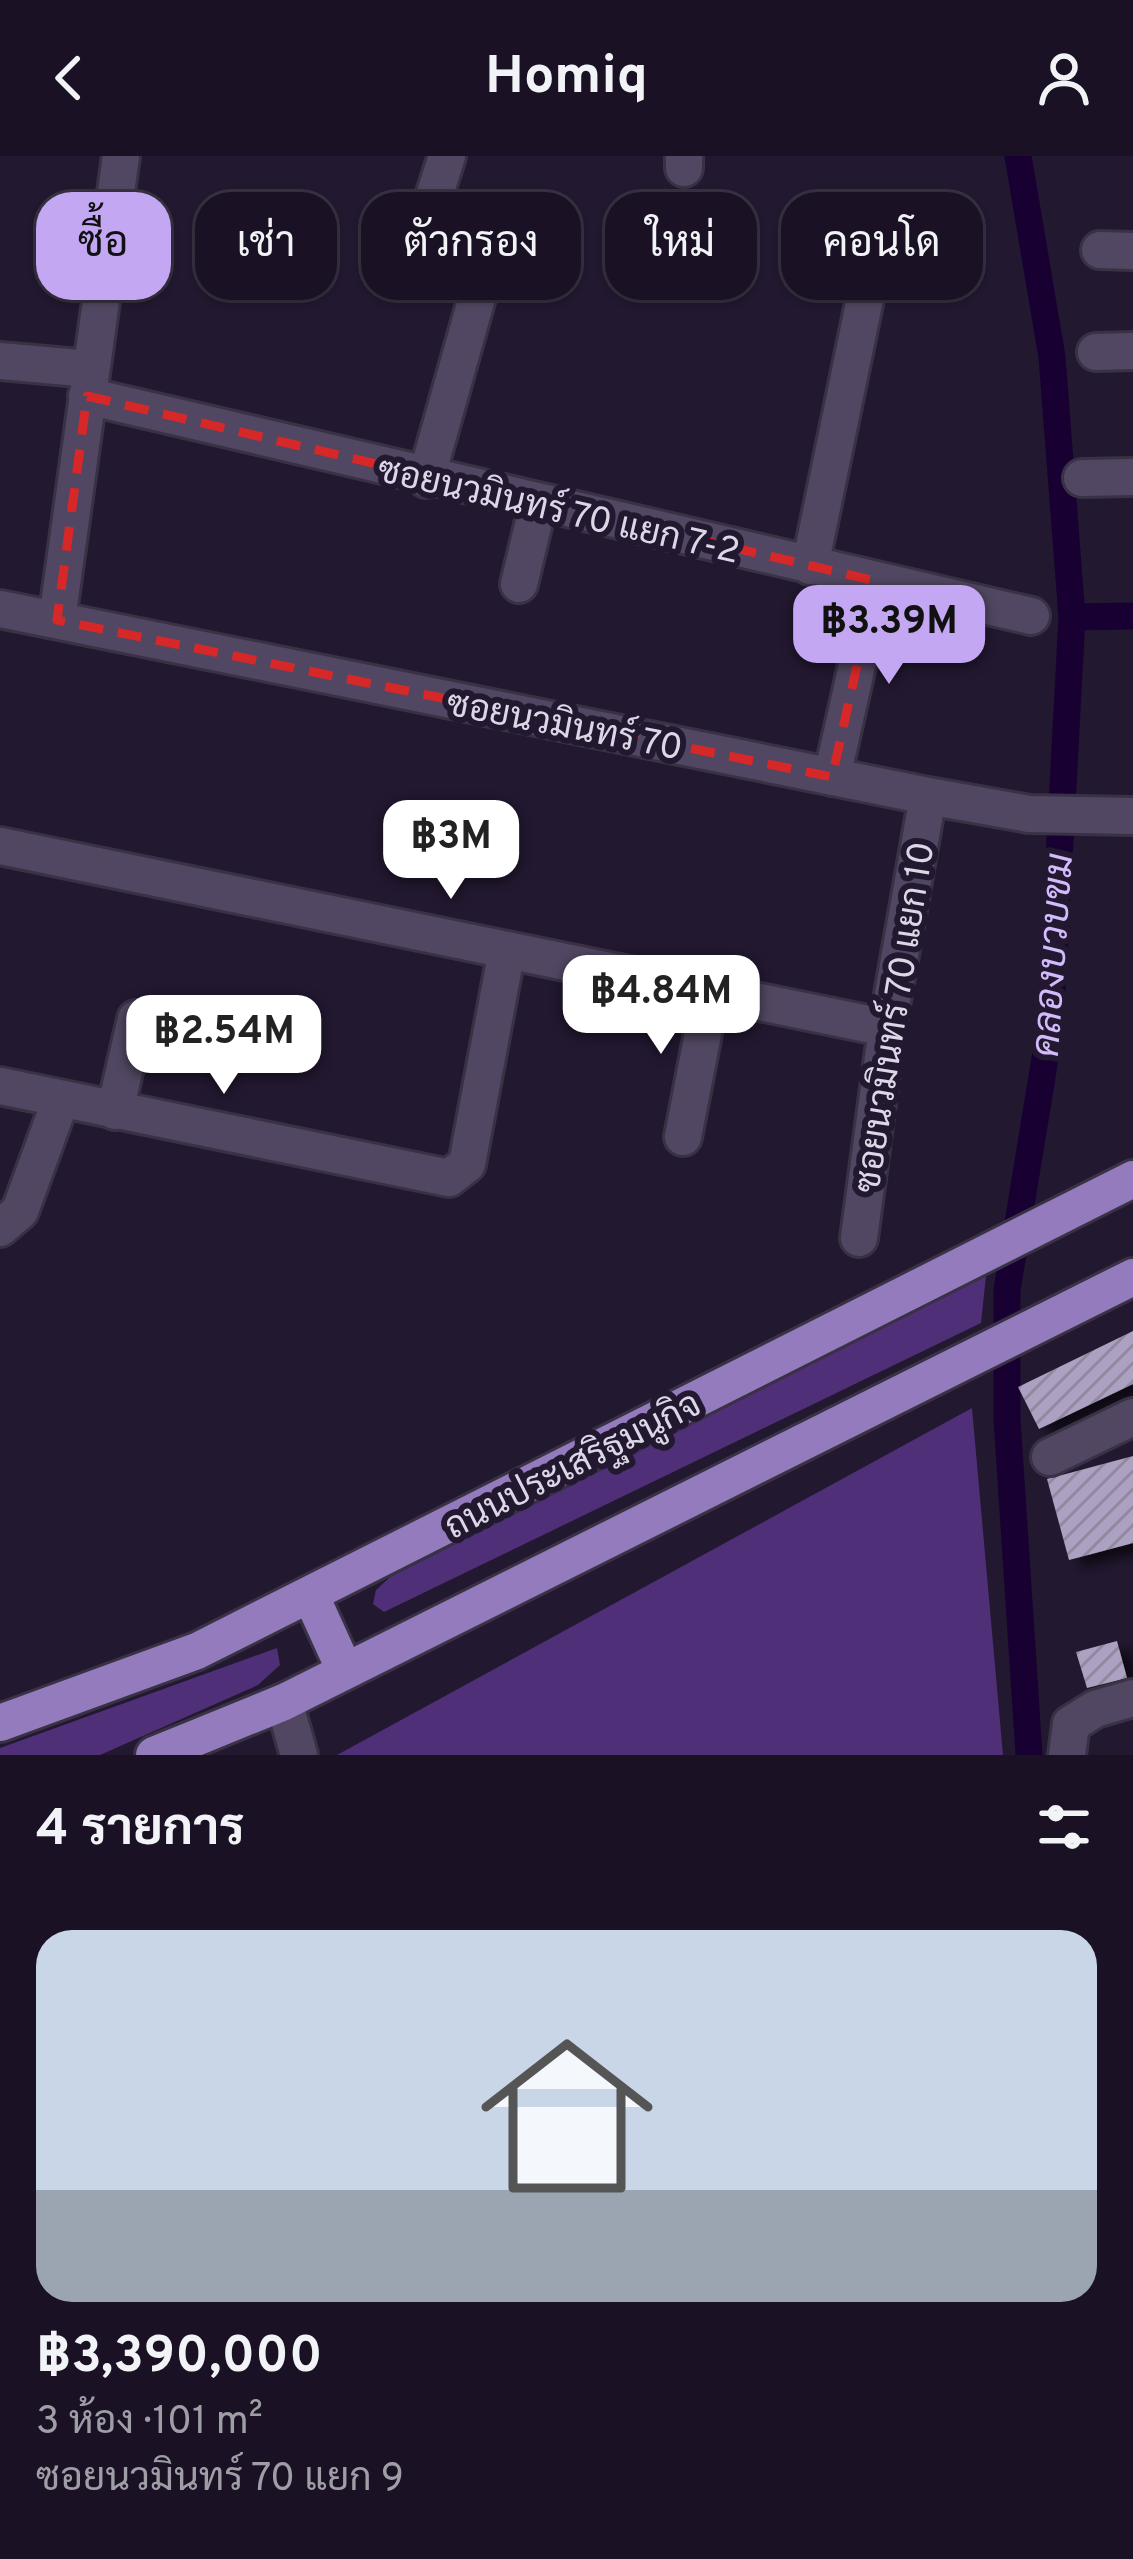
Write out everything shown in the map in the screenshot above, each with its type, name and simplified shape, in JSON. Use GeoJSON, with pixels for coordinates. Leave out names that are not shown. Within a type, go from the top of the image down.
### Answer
{"type":"FeatureCollection","features":[{"type":"Feature","properties":{"kind":"main road","name":"ถนนประเสริฐมนูกิจ"},"geometry":{"type":"LineString","coordinates":[[0,1723],[197,1651],[1133,1179]]}},
{"type":"Feature","properties":{"kind":"main road"},"geometry":{"type":"LineString","coordinates":[[154,1755],[284,1702],[1133,1277]]}},
{"type":"Feature","properties":{"kind":"main road"},"geometry":{"type":"LineString","coordinates":[[311,1596],[345,1671]]}},
{"type":"Feature","properties":{"kind":"street"},"geometry":{"type":"LineString","coordinates":[[57,620],[121,156]]}},
{"type":"Feature","properties":{"kind":"street"},"geometry":{"type":"LineString","coordinates":[[435,192],[447,156]]}},
{"type":"Feature","properties":{"kind":"street"},"geometry":{"type":"LineString","coordinates":[[426,479],[476,300]]}},
{"type":"Feature","properties":{"kind":"street"},"geometry":{"type":"LineString","coordinates":[[809,566],[865,300]]}},
{"type":"Feature","properties":{"kind":"street"},"geometry":{"type":"LineString","coordinates":[[1096,352],[1133,351]]}},
{"type":"Feature","properties":{"kind":"street","name":"ซอยนวมินทร์ 70 แยก 7-2"},"geometry":{"type":"LineString","coordinates":[[0,361],[426,479],[1031,616]]}},
{"type":"Feature","properties":{"kind":"street"},"geometry":{"type":"LineString","coordinates":[[1082,478],[1133,477]]}},
{"type":"Feature","properties":{"kind":"street"},"geometry":{"type":"LineString","coordinates":[[519,584],[538,505]]}},
{"type":"Feature","properties":{"kind":"street"},"geometry":{"type":"LineString","coordinates":[[832,777],[876,581]]}},
{"type":"Feature","properties":{"kind":"street","name":"ซอยนวมินทร์ 70"},"geometry":{"type":"LineString","coordinates":[[0,609],[928,796],[1029,814],[1133,816]]}},
{"type":"Feature","properties":{"kind":"street","name":"ซอยนวมินทร์ 70 แยก 10"},"geometry":{"type":"LineString","coordinates":[[859,1238],[887,1028],[928,796]]}},
{"type":"Feature","properties":{"kind":"street"},"geometry":{"type":"LineString","coordinates":[[0,846],[887,1028]]}},
{"type":"Feature","properties":{"kind":"street"},"geometry":{"type":"LineString","coordinates":[[0,1086],[433,1179],[460,1174],[467,1164],[507,950]]}},
{"type":"Feature","properties":{"kind":"street"},"geometry":{"type":"LineString","coordinates":[[683,1137],[710,992]]}},
{"type":"Feature","properties":{"kind":"street"},"geometry":{"type":"LineString","coordinates":[[116,1111],[136,1019]]}},
{"type":"Feature","properties":{"kind":"street"},"geometry":{"type":"LineString","coordinates":[[0,1228],[20,1211],[61,1099]]}},
{"type":"Feature","properties":{"kind":"street"},"geometry":{"type":"LineString","coordinates":[[1050,1456],[1133,1417]]}},
{"type":"Feature","properties":{"kind":"street"},"geometry":{"type":"LineString","coordinates":[[1067,1755],[1071,1724],[1095,1709],[1133,1699]]}},
{"type":"Feature","properties":{"kind":"street"},"geometry":{"type":"LineString","coordinates":[[284,1702],[298,1755]]}},
{"type":"Feature","properties":{"kind":"highlighted area"},"geometry":{"type":"Polygon","coordinates":[[[87,396],[876,581],[832,777],[57,620],[87,396]]]}},
{"type":"Feature","properties":{"kind":"shaded area"},"geometry":{"type":"Polygon","coordinates":[[[986,1276],[981,1323],[384,1612],[373,1604],[376,1590],[390,1577],[986,1276]]]}},
{"type":"Feature","properties":{"kind":"shaded area"},"geometry":{"type":"Polygon","coordinates":[[[972,1408],[1003,1755],[337,1755],[972,1408]]]}},
{"type":"Feature","properties":{"kind":"shaded area"},"geometry":{"type":"Polygon","coordinates":[[[277,1648],[280,1665],[258,1685],[100,1755],[0,1755],[0,1748],[277,1648]]]}},
{"type":"Feature","properties":{"kind":"building"},"geometry":{"type":"Polygon","coordinates":[[[1133,1331],[1133,1384],[1039,1429],[1018,1387],[1133,1331]]]}},
{"type":"Feature","properties":{"kind":"building"},"geometry":{"type":"Polygon","coordinates":[[[1133,1456],[1133,1543],[1069,1560],[1047,1479],[1133,1456]]]}},
{"type":"Feature","properties":{"kind":"building"},"geometry":{"type":"Polygon","coordinates":[[[1117,1641],[1127,1678],[1087,1688],[1076,1652],[1117,1641]]]}},
{"type":"Feature","properties":{"kind":"waterway","name":"คลองบวบขม"},"geometry":{"type":"LineString","coordinates":[[1018,156],[1052,357],[1072,617],[1050,1028],[1007,1290],[1007,1419],[1029,1755]]}},
{"type":"Feature","properties":{"kind":"waterway"},"geometry":{"type":"LineString","coordinates":[[1072,617],[1133,616]]}}]}
